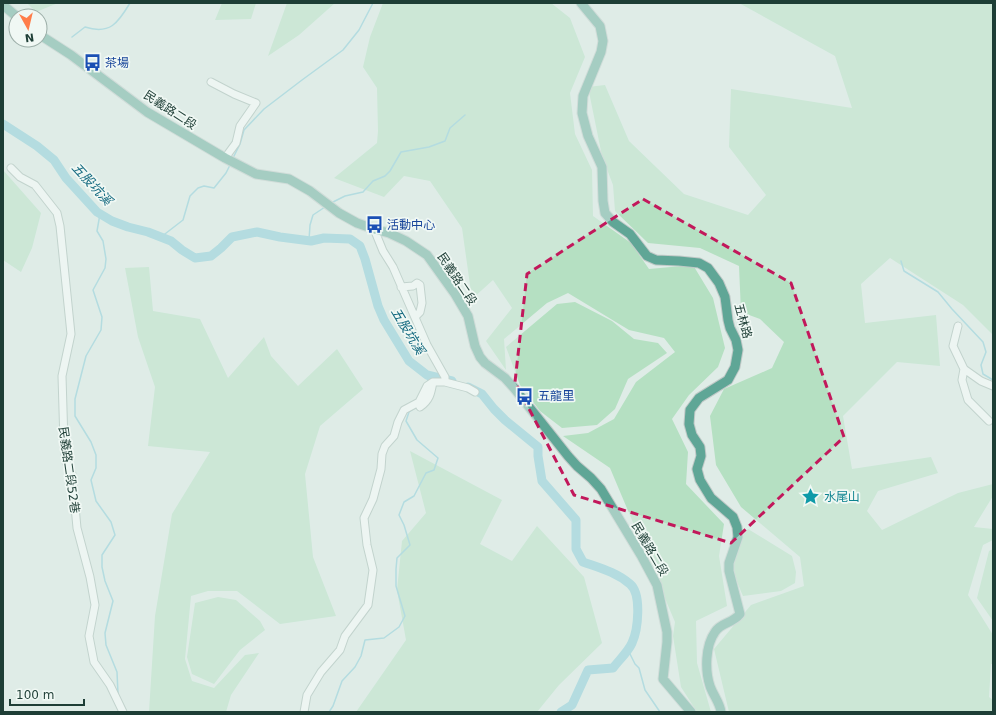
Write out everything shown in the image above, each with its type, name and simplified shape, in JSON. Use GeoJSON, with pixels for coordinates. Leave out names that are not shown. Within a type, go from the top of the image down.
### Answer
{"type":"FeatureCollection","features":[{"type":"Feature","properties":{"kind":"main road","name":"五林路"},"geometry":{"type":"LineString","coordinates":[[581,3],[600,26],[603,41],[601,52],[584,96],[582,113],[588,136],[602,167],[605,212],[613,222],[630,234],[647,256],[656,260],[699,263],[708,268],[719,283],[725,297],[728,320],[737,342],[738,350],[735,367],[728,380],[699,398],[690,410],[688,424],[692,435],[700,448],[701,456],[697,469],[700,480],[711,498],[733,517],[737,527],[738,537],[729,563],[729,571],[740,614],[736,619],[719,626],[714,633],[708,653],[710,687],[721,712]]}},
{"type":"Feature","properties":{"kind":"main road","name":"民義路二段"},"geometry":{"type":"LineString","coordinates":[[48,41],[71,55],[148,112],[229,161],[256,174],[289,179],[310,191],[339,213],[357,223],[406,240],[427,255],[468,316],[475,346],[480,357],[505,378],[576,466],[591,478],[601,489],[642,557],[657,585],[666,632],[667,642],[663,679],[692,712]]}},
{"type":"Feature","properties":{"kind":"street"},"geometry":{"type":"LineString","coordinates":[[212,82],[234,94],[256,103],[240,126],[236,143],[229,161]]}},
{"type":"Feature","properties":{"kind":"street","name":"民義路二段52巷"},"geometry":{"type":"LineString","coordinates":[[11,168],[20,177],[35,185],[57,214],[60,226],[71,334],[62,376],[66,462],[72,474],[77,528],[90,577],[95,605],[89,636],[94,662],[110,685],[123,712]]}},
{"type":"Feature","properties":{"kind":"street"},"geometry":{"type":"LineString","coordinates":[[374,230],[383,251],[393,267],[427,345],[445,380]]}},
{"type":"Feature","properties":{"kind":"street"},"geometry":{"type":"LineString","coordinates":[[401,287],[414,286],[418,283],[420,285],[422,303],[420,312],[415,316]]}},
{"type":"Feature","properties":{"kind":"street"},"geometry":{"type":"LineString","coordinates":[[958,326],[953,346],[964,369],[981,381],[993,386]]}},
{"type":"Feature","properties":{"kind":"street"},"geometry":{"type":"LineString","coordinates":[[964,369],[962,380],[968,400],[989,421]]}},
{"type":"Feature","properties":{"kind":"street"},"geometry":{"type":"LineString","coordinates":[[304,712],[307,695],[320,672],[340,650],[345,636],[368,605],[373,570],[367,545],[364,518],[373,499],[384,446],[394,436],[398,422],[404,410],[419,402],[427,386],[434,382],[445,380],[475,392]]}},
{"type":"Feature","properties":{"kind":"street"},"geometry":{"type":"LineString","coordinates":[[420,407],[426,403],[431,396],[434,382]]}},
{"type":"Feature","properties":{"kind":"highlighted area"},"geometry":{"type":"Polygon","coordinates":[[[643,199],[791,283],[844,437],[731,543],[574,495],[515,382],[527,274],[643,199]]]}},
{"type":"Feature","properties":{"kind":"green space"},"geometry":{"type":"Polygon","coordinates":[[[27,3],[58,3],[46,8],[32,8],[27,3]]]}},
{"type":"Feature","properties":{"kind":"green space"},"geometry":{"type":"Polygon","coordinates":[[[222,3],[256,3],[251,19],[215,20],[222,3]]]}},
{"type":"Feature","properties":{"kind":"green space"},"geometry":{"type":"Polygon","coordinates":[[[287,3],[335,3],[299,35],[268,56],[287,3]]]}},
{"type":"Feature","properties":{"kind":"green space"},"geometry":{"type":"Polygon","coordinates":[[[383,3],[551,3],[570,18],[585,57],[570,93],[575,134],[592,170],[593,216],[631,243],[649,269],[693,265],[713,298],[725,348],[718,367],[689,395],[672,419],[688,452],[686,484],[724,524],[719,556],[727,606],[696,621],[697,663],[711,712],[697,712],[681,687],[673,636],[675,622],[610,468],[563,436],[588,433],[614,419],[636,382],[675,352],[664,338],[629,330],[568,293],[547,303],[504,339],[506,370],[486,341],[512,308],[493,280],[472,299],[462,228],[430,181],[404,176],[384,197],[334,178],[377,143],[377,88],[363,67],[370,37],[383,3]]]}},
{"type":"Feature","properties":{"kind":"green space"},"geometry":{"type":"Polygon","coordinates":[[[739,3],[993,3],[993,335],[963,305],[890,258],[861,284],[865,323],[936,315],[940,366],[897,362],[843,416],[852,469],[931,457],[938,473],[878,491],[867,511],[882,530],[958,493],[993,484],[993,496],[974,527],[993,529],[993,540],[983,545],[968,595],[993,635],[993,664],[991,664],[989,697],[993,700],[993,712],[729,712],[714,649],[751,605],[804,586],[800,557],[741,507],[716,465],[710,416],[724,389],[772,368],[784,342],[760,319],[741,312],[739,266],[700,248],[648,243],[615,211],[613,185],[602,156],[588,87],[605,85],[629,141],[684,194],[748,215],[766,195],[729,147],[731,89],[852,108],[835,56],[739,3]]]}},
{"type":"Feature","properties":{"kind":"green space"},"geometry":{"type":"Polygon","coordinates":[[[3,170],[41,213],[32,248],[21,272],[3,260],[3,170]]]}},
{"type":"Feature","properties":{"kind":"green space"},"geometry":{"type":"Polygon","coordinates":[[[149,267],[153,311],[200,319],[228,378],[264,337],[271,356],[298,386],[337,349],[363,389],[320,426],[305,474],[313,557],[336,616],[280,624],[237,591],[208,591],[191,596],[185,659],[192,681],[214,688],[245,655],[259,653],[231,695],[226,712],[149,712],[155,616],[172,514],[210,452],[148,446],[155,387],[138,337],[125,268],[149,267]]]}},
{"type":"Feature","properties":{"kind":"green space"},"geometry":{"type":"Polygon","coordinates":[[[575,302],[612,321],[634,339],[658,343],[667,353],[628,379],[615,409],[597,425],[562,428],[540,411],[520,385],[506,347],[557,304],[575,302]]]}},
{"type":"Feature","properties":{"kind":"green space"},"geometry":{"type":"Polygon","coordinates":[[[410,451],[502,500],[480,544],[512,561],[537,526],[584,577],[602,643],[559,685],[537,712],[356,712],[406,640],[397,590],[402,541],[426,513],[410,451]]]}},
{"type":"Feature","properties":{"kind":"green space"},"geometry":{"type":"Polygon","coordinates":[[[748,529],[792,556],[796,572],[795,583],[781,591],[743,596],[734,572],[732,556],[736,546],[748,529]]]}},
{"type":"Feature","properties":{"kind":"green space"},"geometry":{"type":"Polygon","coordinates":[[[993,549],[993,621],[977,598],[989,551],[993,549]]]}},
{"type":"Feature","properties":{"kind":"green space"},"geometry":{"type":"Polygon","coordinates":[[[218,597],[236,600],[260,621],[265,630],[240,650],[214,684],[192,674],[187,657],[195,603],[218,597]]]}},
{"type":"Feature","properties":{"kind":"waterway"},"geometry":{"type":"LineString","coordinates":[[72,37],[85,27],[101,29],[112,26],[130,3]]}},
{"type":"Feature","properties":{"kind":"waterway"},"geometry":{"type":"LineString","coordinates":[[233,158],[240,144],[244,130],[264,109],[343,50],[359,30],[373,3]]}},
{"type":"Feature","properties":{"kind":"waterway"},"geometry":{"type":"LineString","coordinates":[[331,203],[345,196],[363,192],[373,181],[385,176],[390,171],[401,152],[429,147],[445,141],[450,128],[465,115]]}},
{"type":"Feature","properties":{"kind":"waterway","name":"五股坑溪"},"geometry":{"type":"LineString","coordinates":[[3,124],[37,146],[54,160],[66,178],[97,212],[112,221],[171,241],[195,258],[211,256],[232,237],[257,232],[311,241],[324,238],[350,239],[360,246],[378,306],[384,320],[409,361],[427,375],[452,381]]}},
{"type":"Feature","properties":{"kind":"waterway"},"geometry":{"type":"LineString","coordinates":[[161,237],[183,220],[190,196],[198,188],[204,186],[214,188],[226,173],[230,165]]}},
{"type":"Feature","properties":{"kind":"waterway"},"geometry":{"type":"LineString","coordinates":[[309,240],[310,225],[313,215],[325,207]]}},
{"type":"Feature","properties":{"kind":"waterway"},"geometry":{"type":"LineString","coordinates":[[100,214],[97,231],[103,241],[106,259],[105,268],[93,290],[102,317],[101,330],[86,356],[75,399],[75,416],[91,442],[96,455],[96,468],[91,480],[96,501],[111,522],[115,535],[102,555],[102,567],[105,581],[113,601],[105,633],[106,645],[117,672],[118,694]]}},
{"type":"Feature","properties":{"kind":"waterway"},"geometry":{"type":"LineString","coordinates":[[901,261],[904,271],[938,292],[983,342],[986,352],[981,365],[983,374],[993,380]]}},
{"type":"Feature","properties":{"kind":"waterway","name":"五股坑溪"},"geometry":{"type":"LineString","coordinates":[[427,375],[428,382]]}},
{"type":"Feature","properties":{"kind":"waterway","name":"五股坑溪"},"geometry":{"type":"LineString","coordinates":[[468,387],[482,394],[505,420],[538,447],[542,481],[576,520],[576,549],[583,562],[619,576],[634,589],[638,612],[636,630],[628,650],[613,668],[588,670],[572,705],[561,712]]}},
{"type":"Feature","properties":{"kind":"waterway"},"geometry":{"type":"LineString","coordinates":[[329,712],[333,706],[342,681],[355,667],[361,656],[365,640],[384,638],[399,627],[405,616],[396,586],[396,569],[397,558],[410,545],[404,525],[399,515],[404,502],[414,496],[426,473],[434,470],[438,458],[417,440],[406,421],[409,412],[415,408]]}},
{"type":"Feature","properties":{"kind":"waterway"},"geometry":{"type":"LineString","coordinates":[[628,650],[635,664],[639,668],[645,690],[660,712]]}},
{"type":"Feature","properties":{"kind":"place","name":"茶場"},"geometry":{"type":"Point","coordinates":[92,63]}},
{"type":"Feature","properties":{"kind":"place","name":"活動中心"},"geometry":{"type":"Point","coordinates":[374,225]}},
{"type":"Feature","properties":{"kind":"place","name":"五龍里"},"geometry":{"type":"Point","coordinates":[525,396]}},
{"type":"Feature","properties":{"kind":"place","name":"水尾山"},"geometry":{"type":"Point","coordinates":[811,497]}}]}
